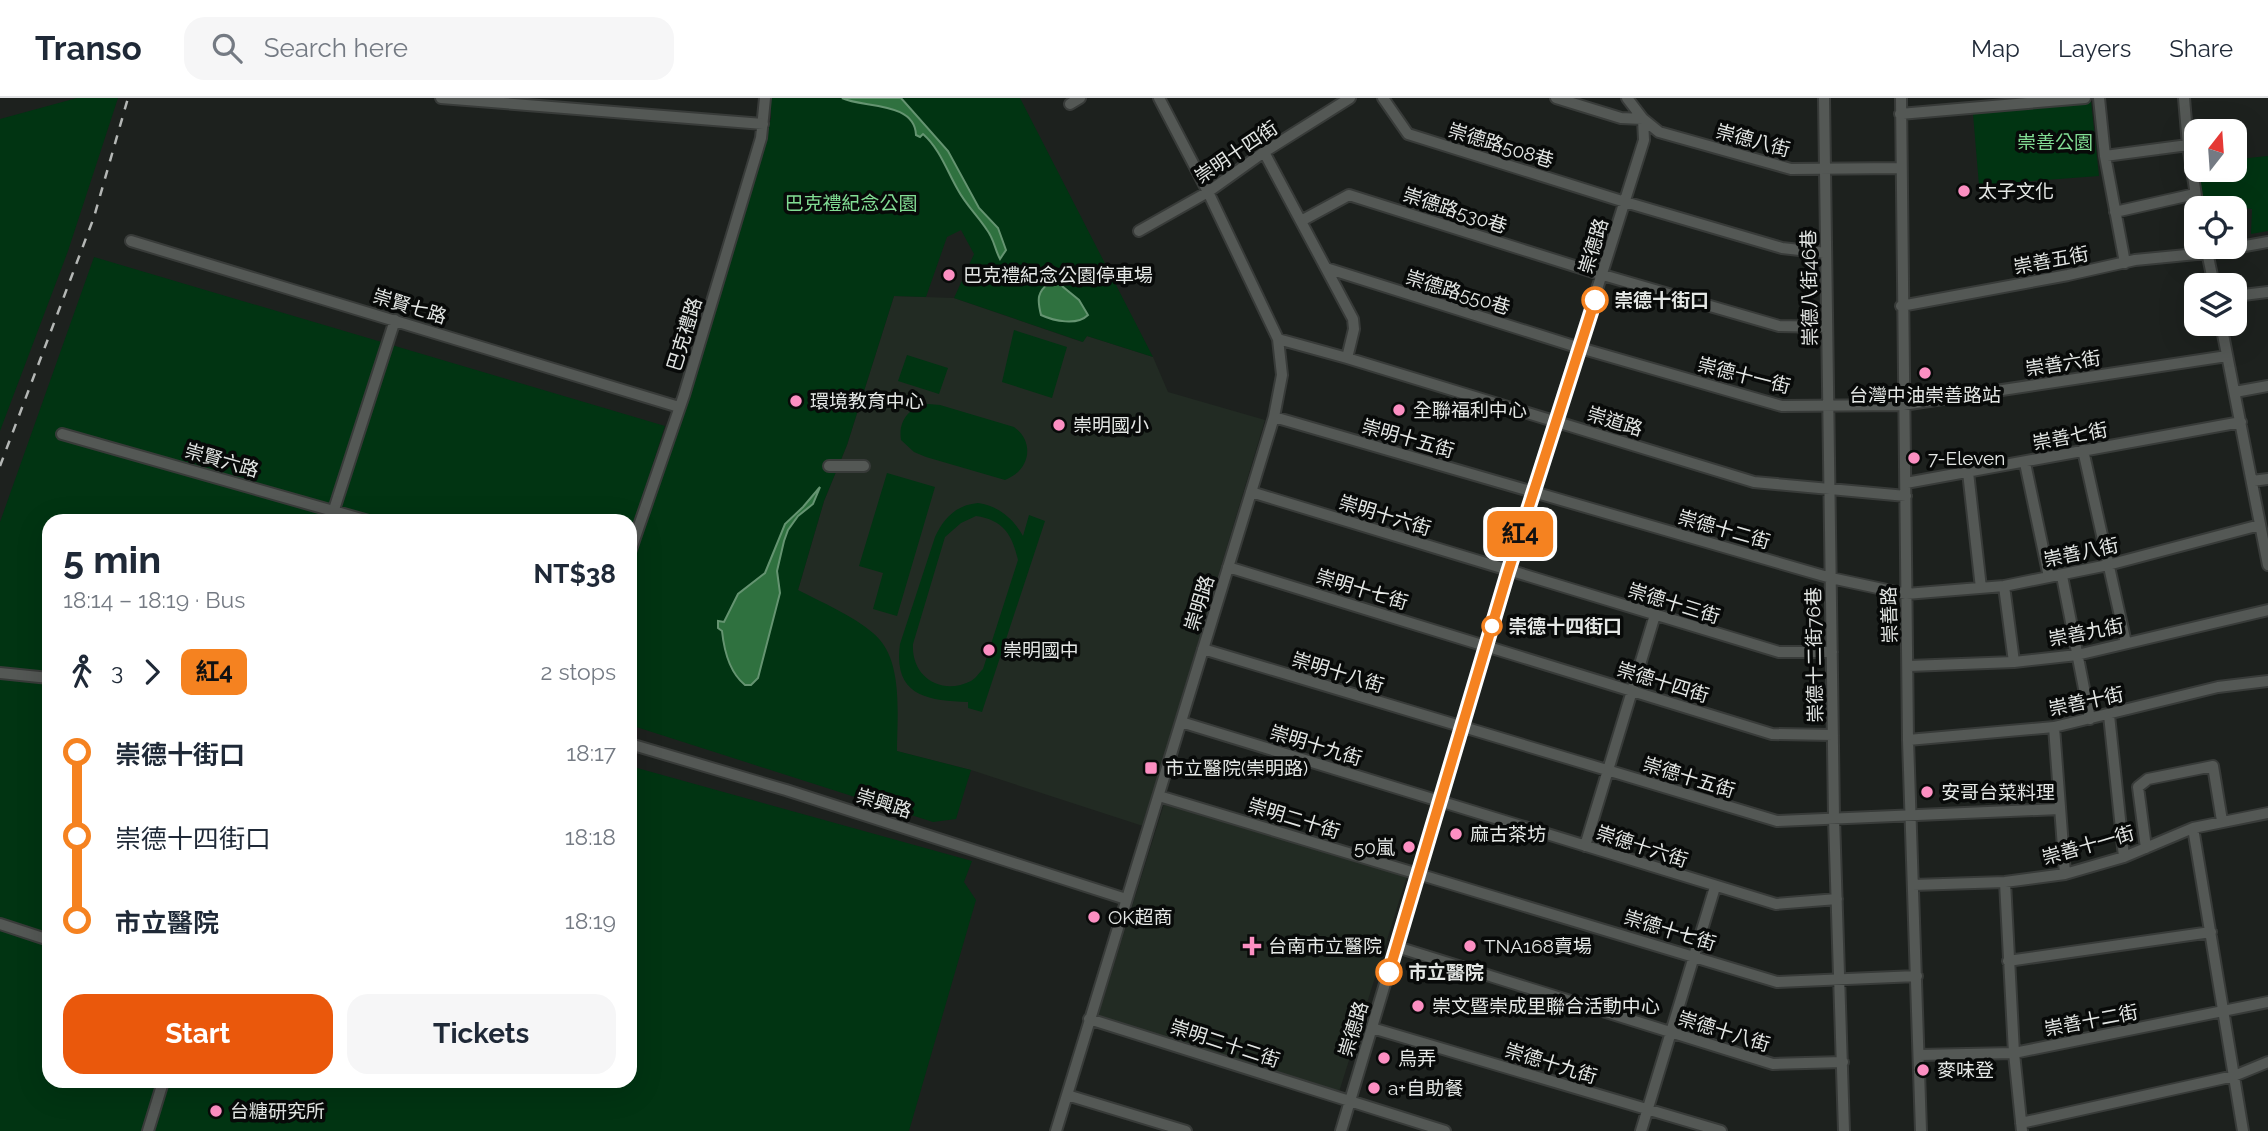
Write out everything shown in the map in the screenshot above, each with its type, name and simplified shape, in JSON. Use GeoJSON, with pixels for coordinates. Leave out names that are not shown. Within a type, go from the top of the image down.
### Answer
{"type":"FeatureCollection","features":[{"type":"Feature","properties":{"kind":"street"},"geometry":{"type":"LineString","coordinates":[[441,98],[763,124]]}},
{"type":"Feature","properties":{"kind":"street"},"geometry":{"type":"LineString","coordinates":[[580,111],[581,98]]}},
{"type":"Feature","properties":{"kind":"street","name":"巴克禮路"},"geometry":{"type":"LineString","coordinates":[[637,531],[761,138],[765,98]]}},
{"type":"Feature","properties":{"kind":"street","name":"崇明路"},"geometry":{"type":"LineString","coordinates":[[1056,1131],[1251,492],[1282,375],[1278,339],[1208,192],[1159,98]]}},
{"type":"Feature","properties":{"kind":"street","name":"崇明十四街"},"geometry":{"type":"LineString","coordinates":[[1139,231],[1208,192],[1264,152],[1350,98]]}},
{"type":"Feature","properties":{"kind":"street","name":"崇德路508巷"},"geometry":{"type":"LineString","coordinates":[[1383,98],[1408,134],[1625,202],[1782,247],[1826,253]]}},
{"type":"Feature","properties":{"kind":"street"},"geometry":{"type":"LineString","coordinates":[[1556,98],[1621,118],[1643,119]]}},
{"type":"Feature","properties":{"kind":"street"},"geometry":{"type":"LineString","coordinates":[[1628,98],[1643,119]]}},
{"type":"Feature","properties":{"kind":"street","name":"崇德八街46巷"},"geometry":{"type":"LineString","coordinates":[[1824,98],[1830,491]]}},
{"type":"Feature","properties":{"kind":"street","name":"崇善路"},"geometry":{"type":"LineString","coordinates":[[1901,98],[1901,306],[1909,666],[1908,740],[1921,1131]]}},
{"type":"Feature","properties":{"kind":"street"},"geometry":{"type":"LineString","coordinates":[[1900,114],[2085,98]]}},
{"type":"Feature","properties":{"kind":"street"},"geometry":{"type":"LineString","coordinates":[[2099,98],[2105,156],[2125,263]]}},
{"type":"Feature","properties":{"kind":"street"},"geometry":{"type":"LineString","coordinates":[[2184,98],[2186,119]]}},
{"type":"Feature","properties":{"kind":"street","name":"崇德路"},"geometry":{"type":"LineString","coordinates":[[1340,1131],[1508,572],[1644,139],[1643,119]]}},
{"type":"Feature","properties":{"kind":"street","name":"崇德八街"},"geometry":{"type":"LineString","coordinates":[[1643,119],[1659,132],[1791,170],[1901,168]]}},
{"type":"Feature","properties":{"kind":"street"},"geometry":{"type":"LineString","coordinates":[[2105,156],[2184,146]]}},
{"type":"Feature","properties":{"kind":"street"},"geometry":{"type":"LineString","coordinates":[[1264,152],[1354,324],[1347,358]]}},
{"type":"Feature","properties":{"kind":"street"},"geometry":{"type":"LineString","coordinates":[[2115,212],[2195,194],[2193,182]]}},
{"type":"Feature","properties":{"kind":"street","name":"崇德路530巷"},"geometry":{"type":"LineString","coordinates":[[1301,221],[1349,195],[1602,275],[1779,326],[1827,327]]}},
{"type":"Feature","properties":{"kind":"street","name":"崇賢七路"},"geometry":{"type":"LineString","coordinates":[[131,241],[678,407]]}},
{"type":"Feature","properties":{"kind":"street","name":"崇善五街"},"geometry":{"type":"LineString","coordinates":[[2247,245],[2268,242]]}},
{"type":"Feature","properties":{"kind":"street","name":"崇善五街"},"geometry":{"type":"LineString","coordinates":[[1901,306],[2184,254]]}},
{"type":"Feature","properties":{"kind":"street","name":"崇德路550巷"},"geometry":{"type":"LineString","coordinates":[[1326,268],[1580,348]]}},
{"type":"Feature","properties":{"kind":"street"},"geometry":{"type":"LineString","coordinates":[[2247,295],[2268,292]]}},
{"type":"Feature","properties":{"kind":"street"},"geometry":{"type":"LineString","coordinates":[[333,514],[395,320]]}},
{"type":"Feature","properties":{"kind":"street"},"geometry":{"type":"LineString","coordinates":[[2223,336],[2268,565]]}},
{"type":"Feature","properties":{"kind":"street","name":"崇道路"},"geometry":{"type":"LineString","coordinates":[[1278,339],[1754,482],[1906,496]]}},
{"type":"Feature","properties":{"kind":"street","name":"崇德十一街"},"geometry":{"type":"LineString","coordinates":[[1580,348],[1782,406],[1903,405]]}},
{"type":"Feature","properties":{"kind":"street","name":"崇善六街"},"geometry":{"type":"LineString","coordinates":[[1903,405],[2227,356]]}},
{"type":"Feature","properties":{"kind":"street"},"geometry":{"type":"LineString","coordinates":[[2235,392],[2268,386]]}},
{"type":"Feature","properties":{"kind":"street","name":"崇明十五街"},"geometry":{"type":"LineString","coordinates":[[1273,417],[1533,493]]}},
{"type":"Feature","properties":{"kind":"street","name":"崇善七街"},"geometry":{"type":"LineString","coordinates":[[1906,483],[2241,422]]}},
{"type":"Feature","properties":{"kind":"street","name":"崇賢六路"},"geometry":{"type":"LineString","coordinates":[[62,433],[347,514]]}},
{"type":"Feature","properties":{"kind":"street"},"geometry":{"type":"LineString","coordinates":[[2083,450],[2126,643]]}},
{"type":"Feature","properties":{"kind":"street"},"geometry":{"type":"LineString","coordinates":[[2025,463],[2049,577]]}},
{"type":"Feature","properties":{"kind":"street"},"geometry":{"type":"LineString","coordinates":[[829,466],[864,466]]}},
{"type":"Feature","properties":{"kind":"street"},"geometry":{"type":"LineString","coordinates":[[1968,472],[1981,588]]}},
{"type":"Feature","properties":{"kind":"street"},"geometry":{"type":"LineString","coordinates":[[2252,481],[2268,479]]}},
{"type":"Feature","properties":{"kind":"street","name":"崇德十二街76巷"},"geometry":{"type":"LineString","coordinates":[[1830,491],[1834,818],[1844,1131]]}},
{"type":"Feature","properties":{"kind":"street","name":"崇明十六街"},"geometry":{"type":"LineString","coordinates":[[1251,492],[1508,572]]}},
{"type":"Feature","properties":{"kind":"street","name":"崇德十二街"},"geometry":{"type":"LineString","coordinates":[[1533,493],[1831,578],[1906,594]]}},
{"type":"Feature","properties":{"kind":"street","name":"崇善八街"},"geometry":{"type":"LineString","coordinates":[[1906,594],[2004,586],[2062,576],[2260,526]]}},
{"type":"Feature","properties":{"kind":"street","name":"崇明十七街"},"geometry":{"type":"LineString","coordinates":[[1228,567],[1486,646]]}},
{"type":"Feature","properties":{"kind":"street","name":"崇德十三街"},"geometry":{"type":"LineString","coordinates":[[1508,572],[1779,652],[1832,652]]}},
{"type":"Feature","properties":{"kind":"street"},"geometry":{"type":"LineString","coordinates":[[2062,576],[2090,719]]}},
{"type":"Feature","properties":{"kind":"street"},"geometry":{"type":"LineString","coordinates":[[2004,586],[2014,662]]}},
{"type":"Feature","properties":{"kind":"street","name":"崇善九街"},"geometry":{"type":"LineString","coordinates":[[1909,666],[2014,662],[2077,654],[2268,610]]}},
{"type":"Feature","properties":{"kind":"street"},"geometry":{"type":"LineString","coordinates":[[1585,846],[1655,615]]}},
{"type":"Feature","properties":{"kind":"street","name":"崇德十四街"},"geometry":{"type":"LineString","coordinates":[[1486,646],[1772,734],[1833,735]]}},
{"type":"Feature","properties":{"kind":"street","name":"崇明十八街"},"geometry":{"type":"LineString","coordinates":[[1203,649],[1462,727]]}},
{"type":"Feature","properties":{"kind":"street"},"geometry":{"type":"LineString","coordinates":[[0,673],[42,677]]}},
{"type":"Feature","properties":{"kind":"street","name":"崇善十街"},"geometry":{"type":"LineString","coordinates":[[1908,740],[2054,727],[2218,687],[2268,681]]}},
{"type":"Feature","properties":{"kind":"street"},"geometry":{"type":"LineString","coordinates":[[2109,715],[2123,857]]}},
{"type":"Feature","properties":{"kind":"street","name":"崇明十九街"},"geometry":{"type":"LineString","coordinates":[[1181,722],[1440,801]]}},
{"type":"Feature","properties":{"kind":"street","name":"崇德十五街"},"geometry":{"type":"LineString","coordinates":[[1462,727],[1777,821],[2059,809]]}},
{"type":"Feature","properties":{"kind":"street"},"geometry":{"type":"LineString","coordinates":[[2054,727],[2065,874]]}},
{"type":"Feature","properties":{"kind":"street","name":"崇興路"},"geometry":{"type":"LineString","coordinates":[[637,746],[786,790],[1126,899]]}},
{"type":"Feature","properties":{"kind":"street"},"geometry":{"type":"LineString","coordinates":[[2146,848],[2138,787],[2148,779],[2213,766],[2222,821]]}},
{"type":"Feature","properties":{"kind":"street","name":"崇明二十街"},"geometry":{"type":"LineString","coordinates":[[1159,796],[1419,873]]}},
{"type":"Feature","properties":{"kind":"street","name":"崇德十六街"},"geometry":{"type":"LineString","coordinates":[[1440,801],[1776,904],[1837,900]]}},
{"type":"Feature","properties":{"kind":"street","name":"崇善十一街"},"geometry":{"type":"LineString","coordinates":[[1913,885],[2005,882],[2065,874],[2123,857],[2193,828],[2268,813]]}},
{"type":"Feature","properties":{"kind":"street"},"geometry":{"type":"LineString","coordinates":[[2193,828],[2243,1131]]}},
{"type":"Feature","properties":{"kind":"street","name":"崇德十七街"},"geometry":{"type":"LineString","coordinates":[[1419,873],[1777,982],[1917,976]]}},
{"type":"Feature","properties":{"kind":"street"},"geometry":{"type":"LineString","coordinates":[[2005,882],[2014,1052],[2022,1127],[2234,1076],[2268,1062]]}},
{"type":"Feature","properties":{"kind":"street"},"geometry":{"type":"LineString","coordinates":[[1641,1131],[1715,887]]}},
{"type":"Feature","properties":{"kind":"street"},"geometry":{"type":"LineString","coordinates":[[0,925],[42,938]]}},
{"type":"Feature","properties":{"kind":"street"},"geometry":{"type":"LineString","coordinates":[[2008,961],[2211,932]]}},
{"type":"Feature","properties":{"kind":"street","name":"崇德十八街"},"geometry":{"type":"LineString","coordinates":[[1397,947],[1773,1064],[1843,1062]]}},
{"type":"Feature","properties":{"kind":"street","name":"崇善十二街"},"geometry":{"type":"LineString","coordinates":[[1919,1055],[2014,1052],[2268,1002]]}},
{"type":"Feature","properties":{"kind":"street","name":"崇明二十二街"},"geometry":{"type":"LineString","coordinates":[[1089,1019],[1445,1131]]}},
{"type":"Feature","properties":{"kind":"street","name":"崇德十九街"},"geometry":{"type":"LineString","coordinates":[[1372,1028],[1721,1131]]}},
{"type":"Feature","properties":{"kind":"street"},"geometry":{"type":"LineString","coordinates":[[148,1131],[161,1088]]}},
{"type":"Feature","properties":{"kind":"street"},"geometry":{"type":"LineString","coordinates":[[1067,1095],[1186,1131]]}},
{"type":"Feature","properties":{"kind":"shaded area"},"geometry":{"type":"Polygon","coordinates":[[[842,98],[901,98],[948,151],[979,208],[998,228],[1006,250],[1000,259],[989,233],[961,195],[939,153],[923,134],[920,137],[916,135],[907,116],[897,111],[842,98]]]}},
{"type":"Feature","properties":{"kind":"shaded area"},"geometry":{"type":"Polygon","coordinates":[[[1050,282],[1057,282],[1079,300],[1088,315],[1078,320],[1059,321],[1041,315],[1039,296],[1050,282]]]}},
{"type":"Feature","properties":{"kind":"shaded area","name":"崇明國中"},"geometry":{"type":"Polygon","coordinates":[[[894,296],[954,298],[1082,342],[1087,336],[1153,357],[1168,392],[1265,420],[1143,826],[971,770],[896,751],[798,590],[824,501],[847,445],[894,296]]]}},
{"type":"Feature","properties":{"kind":"shaded area"},"geometry":{"type":"Polygon","coordinates":[[[820,487],[813,504],[798,516],[788,530],[777,571],[780,593],[758,678],[751,685],[745,685],[735,674],[729,661],[718,621],[724,622],[738,594],[765,573],[785,524],[820,487]]]}},
{"type":"Feature","properties":{"kind":"shaded area","name":"台南市立醫院"},"geometry":{"type":"Polygon","coordinates":[[[1164,804],[1407,876],[1339,1092],[1098,1016],[1164,804]]]}},
{"type":"Feature","properties":{"kind":"green space"},"geometry":{"type":"Polygon","coordinates":[[[77,98],[118,98],[68,251],[0,431],[0,119],[77,98]]]}},
{"type":"Feature","properties":{"kind":"green space","name":"巴克禮紀念公園"},"geometry":{"type":"Polygon","coordinates":[[[771,98],[1020,98],[1153,357],[1087,336],[1083,342],[954,298],[974,254],[961,230],[947,237],[926,297],[894,296],[847,445],[824,501],[798,590],[856,621],[883,644],[890,657],[897,688],[897,751],[971,770],[956,819],[933,822],[637,727],[637,551],[686,405],[771,118],[771,98]]]}},
{"type":"Feature","properties":{"kind":"green space","name":"崇善公園"},"geometry":{"type":"Polygon","coordinates":[[[2091,101],[2099,176],[1979,185],[1973,114],[2091,101]]]}},
{"type":"Feature","properties":{"kind":"green space"},"geometry":{"type":"Polygon","coordinates":[[[2268,156],[2268,231],[2251,234],[2252,209],[2247,208],[2247,196],[2202,196],[2200,182],[2247,182],[2247,158],[2268,156]]]}},
{"type":"Feature","properties":{"kind":"green space"},"geometry":{"type":"Polygon","coordinates":[[[94,257],[665,426],[637,514],[42,514],[42,1088],[637,1088],[637,768],[972,861],[964,882],[976,900],[909,1131],[0,1131],[0,522],[94,257]]]}},
{"type":"Feature","properties":{"kind":"green space"},"geometry":{"type":"Polygon","coordinates":[[[1014,330],[1067,347],[1052,398],[1002,382],[1014,330]]]}},
{"type":"Feature","properties":{"kind":"green space"},"geometry":{"type":"Polygon","coordinates":[[[907,355],[948,368],[939,394],[898,381],[907,355]]]}},
{"type":"Feature","properties":{"kind":"green space"},"geometry":{"type":"Polygon","coordinates":[[[928,404],[940,405],[1014,427],[1021,434],[1027,448],[1027,456],[1020,470],[1005,480],[914,452],[901,440],[901,427],[910,412],[928,404]]]}},
{"type":"Feature","properties":{"kind":"green space"},"geometry":{"type":"Polygon","coordinates":[[[887,473],[935,487],[897,616],[873,609],[883,573],[859,566],[887,473]]]}},
{"type":"Feature","properties":{"kind":"green space"},"geometry":{"type":"Polygon","coordinates":[[[978,503],[998,510],[1010,518],[1023,536],[1029,515],[1045,521],[982,712],[968,708],[968,702],[939,700],[916,692],[907,684],[899,661],[900,644],[935,537],[952,514],[970,504],[978,503]],[[976,516],[961,523],[945,537],[913,644],[917,666],[923,674],[939,685],[960,685],[973,680],[983,669],[1018,560],[1013,543],[1005,530],[985,518],[976,516]]]}},
{"type":"Feature","properties":{"kind":"waterway"},"geometry":{"type":"LineString","coordinates":[[1028,276],[1047,284]]}},
{"type":"Feature","properties":{"kind":"railway"},"geometry":{"type":"LineString","coordinates":[[0,466],[94,217],[128,98]]}},
{"type":"Feature","properties":{"kind":"bus line","name":"紅4"},"geometry":{"type":"LineString","coordinates":[[1389,972],[1508,572],[1595,300]]}},
{"type":"Feature","properties":{"kind":"place","name":"太子文化"},"geometry":{"type":"Point","coordinates":[1964,191]}},
{"type":"Feature","properties":{"kind":"place","name":"巴克禮紀念公園停車場"},"geometry":{"type":"Point","coordinates":[949,275]}},
{"type":"Feature","properties":{"kind":"place","name":"崇德十街口"},"geometry":{"type":"Point","coordinates":[1595,300]}},
{"type":"Feature","properties":{"kind":"place","name":"台灣中油崇善路站"},"geometry":{"type":"Point","coordinates":[1925,373]}},
{"type":"Feature","properties":{"kind":"place","name":"環境教育中心"},"geometry":{"type":"Point","coordinates":[796,401]}},
{"type":"Feature","properties":{"kind":"place","name":"全聯福利中心"},"geometry":{"type":"Point","coordinates":[1399,410]}},
{"type":"Feature","properties":{"kind":"place","name":"崇明國小"},"geometry":{"type":"Point","coordinates":[1059,425]}},
{"type":"Feature","properties":{"kind":"place","name":"7-Eleven"},"geometry":{"type":"Point","coordinates":[1914,458]}},
{"type":"Feature","properties":{"kind":"place","name":"崇德十四街口"},"geometry":{"type":"Point","coordinates":[1492,626]}},
{"type":"Feature","properties":{"kind":"place","name":"崇明國中"},"geometry":{"type":"Point","coordinates":[989,650]}},
{"type":"Feature","properties":{"kind":"place","name":"市立醫院(崇明路)"},"geometry":{"type":"Point","coordinates":[1151,768]}},
{"type":"Feature","properties":{"kind":"place","name":"安哥台菜料理"},"geometry":{"type":"Point","coordinates":[1927,792]}},
{"type":"Feature","properties":{"kind":"place","name":"麻古茶坊"},"geometry":{"type":"Point","coordinates":[1456,834]}},
{"type":"Feature","properties":{"kind":"place","name":"50嵐"},"geometry":{"type":"Point","coordinates":[1409,847]}},
{"type":"Feature","properties":{"kind":"place","name":"OK超商"},"geometry":{"type":"Point","coordinates":[1094,917]}},
{"type":"Feature","properties":{"kind":"place","name":"台南市立醫院"},"geometry":{"type":"Point","coordinates":[1252,946]}},
{"type":"Feature","properties":{"kind":"place","name":"TNA168賣場"},"geometry":{"type":"Point","coordinates":[1470,946]}},
{"type":"Feature","properties":{"kind":"place","name":"市立醫院"},"geometry":{"type":"Point","coordinates":[1389,972]}},
{"type":"Feature","properties":{"kind":"place","name":"崇文暨崇成里聯合活動中心"},"geometry":{"type":"Point","coordinates":[1418,1006]}},
{"type":"Feature","properties":{"kind":"place","name":"烏弄"},"geometry":{"type":"Point","coordinates":[1384,1058]}},
{"type":"Feature","properties":{"kind":"place","name":"麥味登"},"geometry":{"type":"Point","coordinates":[1923,1070]}},
{"type":"Feature","properties":{"kind":"place","name":"a+自助餐"},"geometry":{"type":"Point","coordinates":[1374,1088]}},
{"type":"Feature","properties":{"kind":"place","name":"台糖研究所"},"geometry":{"type":"Point","coordinates":[216,1111]}}]}
